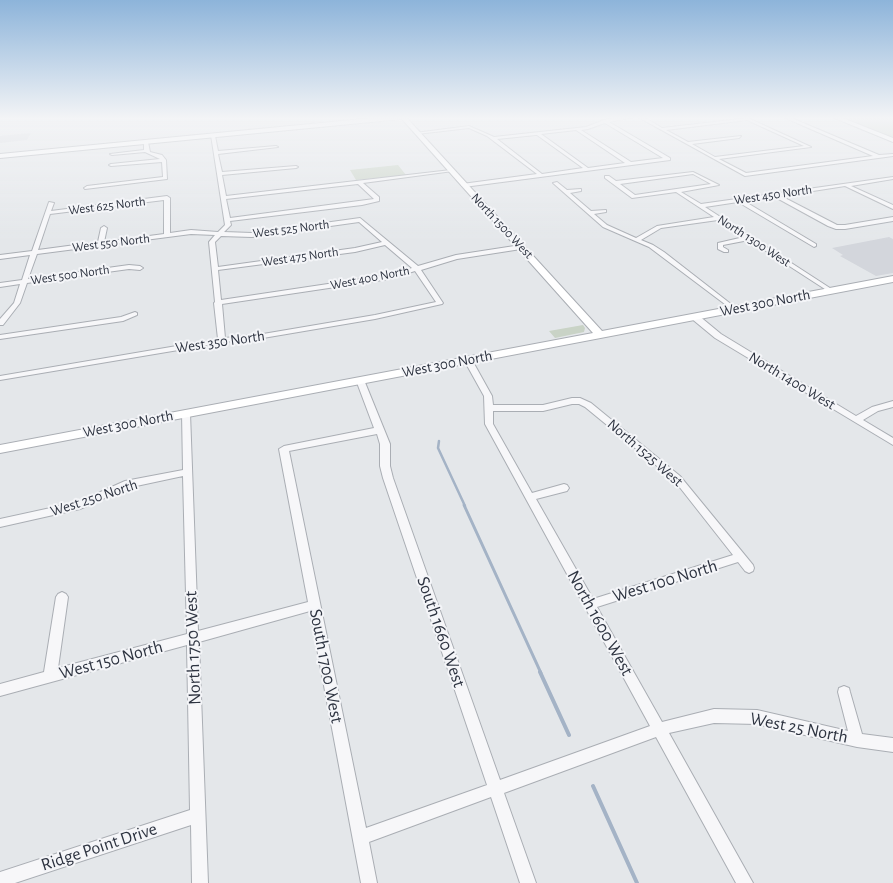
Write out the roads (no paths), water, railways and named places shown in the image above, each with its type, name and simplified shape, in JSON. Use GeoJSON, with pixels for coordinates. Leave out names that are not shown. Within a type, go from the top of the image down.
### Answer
{"type":"FeatureCollection","features":[{"type":"Feature","properties":{"kind":"street"},"geometry":{"type":"LineString","coordinates":[[217,158],[228,223],[222,233],[212,242],[222,341]]}},
{"type":"Feature","properties":{"kind":"street","name":"North 1500 West"},"geometry":{"type":"LineString","coordinates":[[440,158],[600,335]]}},
{"type":"Feature","properties":{"kind":"street"},"geometry":{"type":"LineString","coordinates":[[520,158],[541,175]]}},
{"type":"Feature","properties":{"kind":"street"},"geometry":{"type":"LineString","coordinates":[[572,158],[587,169]]}},
{"type":"Feature","properties":{"kind":"street"},"geometry":{"type":"LineString","coordinates":[[621,158],[630,164]]}},
{"type":"Feature","properties":{"kind":"street"},"geometry":{"type":"LineString","coordinates":[[464,185],[668,159],[667,158]]}},
{"type":"Feature","properties":{"kind":"street"},"geometry":{"type":"LineString","coordinates":[[715,158],[745,175],[870,158]]}},
{"type":"Feature","properties":{"kind":"street"},"geometry":{"type":"LineString","coordinates":[[87,188],[160,180],[165,178],[164,160],[111,165]]}},
{"type":"Feature","properties":{"kind":"street"},"geometry":{"type":"LineString","coordinates":[[220,174],[296,166]]}},
{"type":"Feature","properties":{"kind":"street"},"geometry":{"type":"LineString","coordinates":[[224,198],[451,171]]}},
{"type":"Feature","properties":{"kind":"street"},"geometry":{"type":"LineString","coordinates":[[607,177],[634,197],[716,185],[696,174],[616,183]]}},
{"type":"Feature","properties":{"kind":"street","name":"West 450 North"},"geometry":{"type":"LineString","coordinates":[[700,206],[893,178]]}},
{"type":"Feature","properties":{"kind":"street"},"geometry":{"type":"LineString","coordinates":[[228,223],[362,204],[377,200],[377,198],[359,182]]}},
{"type":"Feature","properties":{"kind":"street"},"geometry":{"type":"LineString","coordinates":[[555,183],[590,213],[616,232],[637,240],[662,253],[734,309]]}},
{"type":"Feature","properties":{"kind":"street"},"geometry":{"type":"LineString","coordinates":[[846,185],[893,207]]}},
{"type":"Feature","properties":{"kind":"street"},"geometry":{"type":"LineString","coordinates":[[565,192],[579,190]]}},
{"type":"Feature","properties":{"kind":"street","name":"North 1300 West"},"geometry":{"type":"LineString","coordinates":[[677,191],[830,291]]}},
{"type":"Feature","properties":{"kind":"street"},"geometry":{"type":"LineString","coordinates":[[776,195],[836,227],[845,227],[893,219]]}},
{"type":"Feature","properties":{"kind":"street","name":"West 625 North"},"geometry":{"type":"LineString","coordinates":[[48,213],[167,198],[167,235]]}},
{"type":"Feature","properties":{"kind":"street"},"geometry":{"type":"LineString","coordinates":[[738,200],[814,245]]}},
{"type":"Feature","properties":{"kind":"street"},"geometry":{"type":"LineString","coordinates":[[0,323],[17,303],[51,204]]}},
{"type":"Feature","properties":{"kind":"street"},"geometry":{"type":"LineString","coordinates":[[590,213],[604,211]]}},
{"type":"Feature","properties":{"kind":"street"},"geometry":{"type":"LineString","coordinates":[[637,240],[652,230],[667,225],[718,218]]}},
{"type":"Feature","properties":{"kind":"street","name":"West 525 North"},"geometry":{"type":"LineString","coordinates":[[222,233],[252,235],[360,220],[386,243]]}},
{"type":"Feature","properties":{"kind":"street"},"geometry":{"type":"LineString","coordinates":[[102,244],[104,228]]}},
{"type":"Feature","properties":{"kind":"street","name":"West 550 North"},"geometry":{"type":"LineString","coordinates":[[0,257],[191,232],[222,233]]}},
{"type":"Feature","properties":{"kind":"street"},"geometry":{"type":"LineString","coordinates":[[726,250],[720,248],[720,244],[750,238]]}},
{"type":"Feature","properties":{"kind":"street"},"geometry":{"type":"LineString","coordinates":[[386,243],[417,269]]}},
{"type":"Feature","properties":{"kind":"street","name":"West 475 North"},"geometry":{"type":"LineString","coordinates":[[214,269],[355,250],[386,243]]}},
{"type":"Feature","properties":{"kind":"street","name":"West 400 North"},"geometry":{"type":"LineString","coordinates":[[217,303],[389,277],[456,256],[521,247]]}},
{"type":"Feature","properties":{"kind":"street","name":"West 500 North"},"geometry":{"type":"LineString","coordinates":[[0,285],[130,267],[140,268]]}},
{"type":"Feature","properties":{"kind":"street","name":"West 350 North"},"geometry":{"type":"LineString","coordinates":[[0,378],[222,341],[263,336],[345,322],[440,303],[417,269]]}},
{"type":"Feature","properties":{"kind":"street","name":"West 300 North"},"geometry":{"type":"LineString","coordinates":[[0,449],[893,278]]}},
{"type":"Feature","properties":{"kind":"street"},"geometry":{"type":"LineString","coordinates":[[0,337],[123,319],[135,314]]}},
{"type":"Feature","properties":{"kind":"street","name":"North 1400 West"},"geometry":{"type":"LineString","coordinates":[[694,317],[718,336],[893,442]]}},
{"type":"Feature","properties":{"kind":"street","name":"North 1600 West"},"geometry":{"type":"LineString","coordinates":[[468,360],[488,396],[489,424],[745,883]]}},
{"type":"Feature","properties":{"kind":"street","name":"South 1660 West"},"geometry":{"type":"LineString","coordinates":[[360,380],[385,444],[388,478],[528,883]]}},
{"type":"Feature","properties":{"kind":"street","name":"North 1525 West"},"geometry":{"type":"LineString","coordinates":[[488,408],[543,408],[572,401],[580,401],[588,405],[677,478],[749,568]]}},
{"type":"Feature","properties":{"kind":"street"},"geometry":{"type":"LineString","coordinates":[[856,420],[875,409],[893,404]]}},
{"type":"Feature","properties":{"kind":"street","name":"North 1750 West"},"geometry":{"type":"LineString","coordinates":[[186,413],[200,883]]}},
{"type":"Feature","properties":{"kind":"street","name":"South 1700 West"},"geometry":{"type":"LineString","coordinates":[[369,883],[284,449],[380,430]]}},
{"type":"Feature","properties":{"kind":"street","name":"West 250 North"},"geometry":{"type":"LineString","coordinates":[[0,523],[80,505],[125,485],[188,472]]}},
{"type":"Feature","properties":{"kind":"street"},"geometry":{"type":"LineString","coordinates":[[530,497],[564,488]]}},
{"type":"Feature","properties":{"kind":"street","name":"West 100 North"},"geometry":{"type":"LineString","coordinates":[[589,605],[741,558]]}},
{"type":"Feature","properties":{"kind":"street"},"geometry":{"type":"LineString","coordinates":[[50,677],[62,597]]}},
{"type":"Feature","properties":{"kind":"street","name":"West 150 North"},"geometry":{"type":"LineString","coordinates":[[0,690],[314,605]]}},
{"type":"Feature","properties":{"kind":"street"},"geometry":{"type":"LineString","coordinates":[[844,692],[857,740]]}},
{"type":"Feature","properties":{"kind":"street","name":"West 25 North"},"geometry":{"type":"LineString","coordinates":[[360,838],[659,729],[714,716],[757,717],[857,740],[893,745]]}},
{"type":"Feature","properties":{"kind":"street","name":"Ridge Point Drive"},"geometry":{"type":"LineString","coordinates":[[0,880],[19,878],[198,815]]}},
{"type":"Feature","properties":{"kind":"waterway"},"geometry":{"type":"LineString","coordinates":[[439,441],[438,448],[465,506]]}},
{"type":"Feature","properties":{"kind":"waterway"},"geometry":{"type":"LineString","coordinates":[[464,505],[541,673]]}},
{"type":"Feature","properties":{"kind":"waterway"},"geometry":{"type":"LineString","coordinates":[[540,672],[569,735]]}},
{"type":"Feature","properties":{"kind":"waterway"},"geometry":{"type":"LineString","coordinates":[[593,786],[637,883]]}}]}
